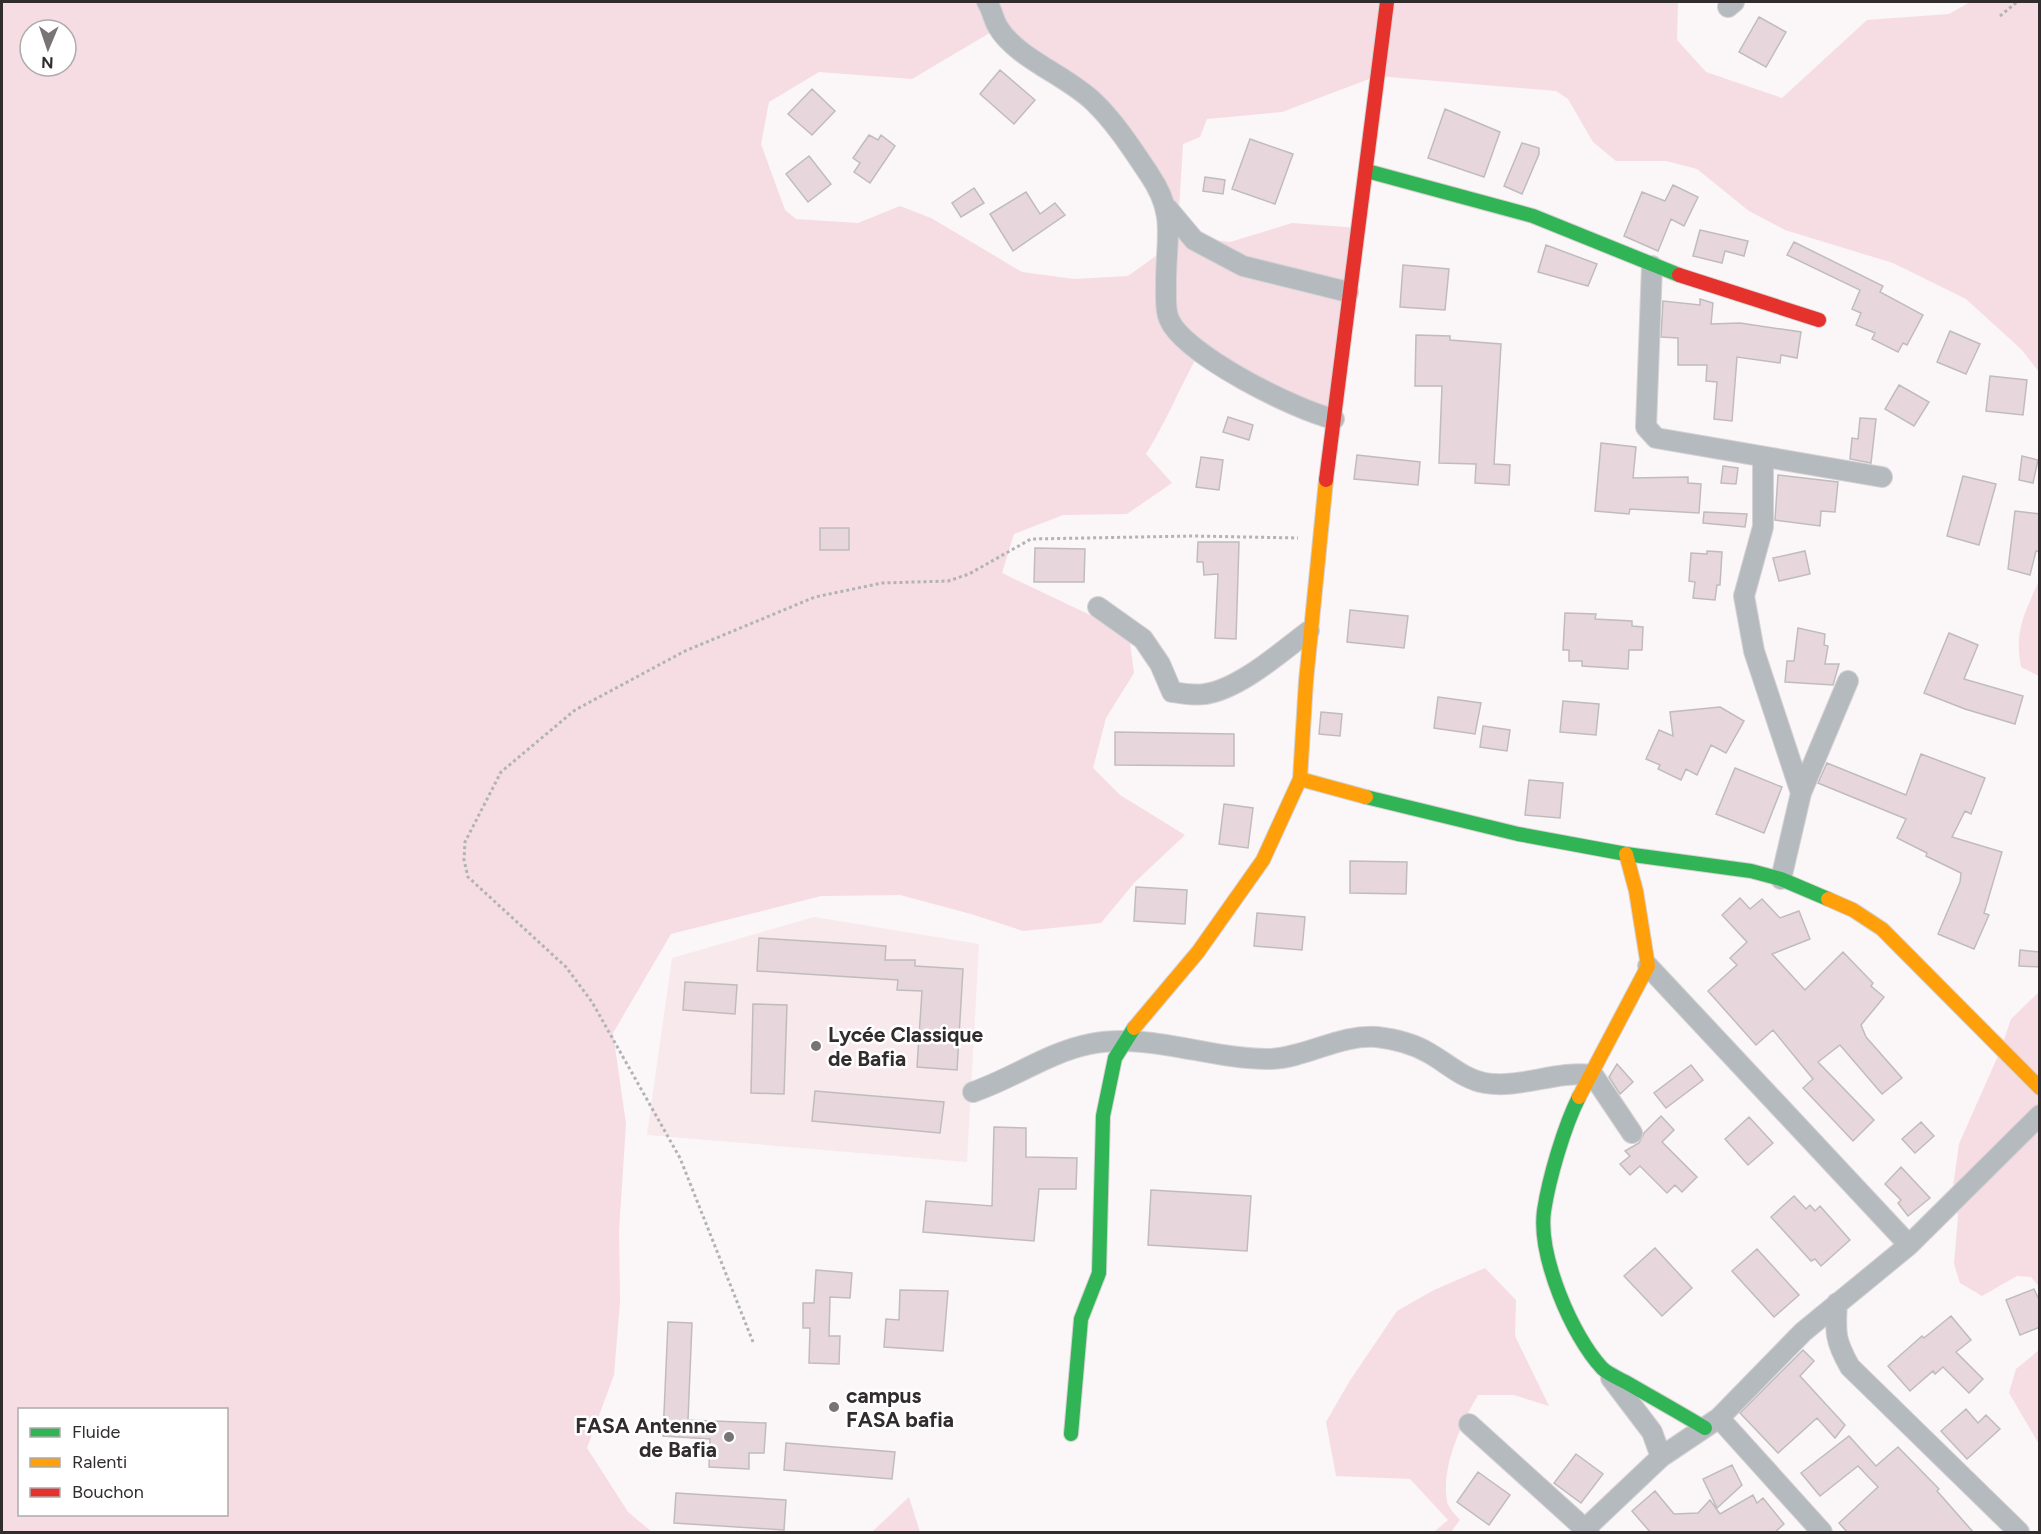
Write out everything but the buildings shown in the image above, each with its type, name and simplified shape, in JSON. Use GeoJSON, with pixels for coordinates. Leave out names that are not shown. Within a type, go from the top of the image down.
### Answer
{"type":"FeatureCollection","features":[{"type":"Feature","properties":{"kind":"street"},"geometry":{"type":"LineString","coordinates":[[987,2],[998,27],[1013,42],[1040,65],[1066,79],[1100,108],[1149,173],[1164,197],[1168,210],[1167,304],[1169,319],[1180,336],[1198,352],[1265,391],[1305,410],[1334,418]]}},
{"type":"Feature","properties":{"kind":"street"},"geometry":{"type":"LineString","coordinates":[[1071,1434],[1081,1319],[1099,1273],[1103,1116],[1115,1058],[1198,952],[1263,860],[1300,779],[1309,631],[1348,292],[1367,171],[1387,2]]}},
{"type":"Feature","properties":{"kind":"street"},"geometry":{"type":"LineString","coordinates":[[1367,171],[1533,216],[1652,266],[1819,320]]}},
{"type":"Feature","properties":{"kind":"street"},"geometry":{"type":"LineString","coordinates":[[1168,210],[1194,240],[1243,266],[1348,292]]}},
{"type":"Feature","properties":{"kind":"street"},"geometry":{"type":"LineString","coordinates":[[1652,266],[1646,427],[1649,434],[1656,438],[1882,477]]}},
{"type":"Feature","properties":{"kind":"street"},"geometry":{"type":"LineString","coordinates":[[1763,457],[1763,527],[1744,596],[1754,651],[1801,794]]}},
{"type":"Feature","properties":{"kind":"street"},"geometry":{"type":"LineString","coordinates":[[1098,607],[1143,639],[1160,664],[1172,692],[1205,694],[1226,687],[1260,667],[1309,631]]}},
{"type":"Feature","properties":{"kind":"street"},"geometry":{"type":"LineString","coordinates":[[1781,879],[1801,794],[1848,681]]}},
{"type":"Feature","properties":{"kind":"street"},"geometry":{"type":"LineString","coordinates":[[1300,779],[1397,806],[1518,834],[1626,854],[1751,871],[1781,879],[1853,910],[1882,929],[2040,1088]]}},
{"type":"Feature","properties":{"kind":"street"},"geometry":{"type":"LineString","coordinates":[[1626,854],[1636,891],[1648,966],[1909,1245]]}},
{"type":"Feature","properties":{"kind":"street"},"geometry":{"type":"LineString","coordinates":[[1648,966],[1593,1075],[1574,1107],[1564,1134],[1544,1212],[1544,1229],[1552,1273],[1563,1305],[1583,1342],[1652,1432],[1661,1457]]}},
{"type":"Feature","properties":{"kind":"street"},"geometry":{"type":"LineString","coordinates":[[973,1092],[1011,1078],[1067,1050],[1092,1044],[1126,1042],[1207,1054],[1271,1059],[1312,1051],[1353,1038],[1376,1037],[1416,1046],[1462,1074],[1484,1083],[1519,1082],[1560,1074],[1593,1075]]}},
{"type":"Feature","properties":{"kind":"street"},"geometry":{"type":"LineString","coordinates":[[1593,1075],[1632,1134]]}},
{"type":"Feature","properties":{"kind":"street"},"geometry":{"type":"LineString","coordinates":[[1469,1424],[1587,1531],[1661,1457],[1712,1423],[1762,1371],[1837,1303],[1909,1245],[2040,1115]]}},
{"type":"Feature","properties":{"kind":"street"},"geometry":{"type":"LineString","coordinates":[[1837,1303],[1835,1330],[1838,1346],[1850,1366],[2019,1533]]}},
{"type":"Feature","properties":{"kind":"street"},"geometry":{"type":"LineString","coordinates":[[1603,1369],[1712,1423],[1822,1533]]}},
{"type":"Feature","properties":{"kind":"path"},"geometry":{"type":"LineString","coordinates":[[2000,16],[2017,2]]}},
{"type":"Feature","properties":{"kind":"path"},"geometry":{"type":"LineString","coordinates":[[753,1342],[680,1158],[592,1002],[566,967],[468,877],[464,860],[465,842],[501,772],[575,710],[685,651],[814,597],[882,583],[948,581],[969,574],[1031,539],[1194,536],[1320,538]]}},
{"type":"Feature","properties":{"kind":"shaded area"},"geometry":{"type":"Polygon","coordinates":[[[2,2],[1678,2],[1677,40],[1706,72],[1782,98],[1867,20],[1949,14],[1970,2],[2039,2],[2039,372],[2022,350],[1966,299],[1893,263],[1785,230],[1749,211],[1697,169],[1666,161],[1616,161],[1593,142],[1568,99],[1556,91],[1377,76],[1282,112],[1207,119],[1200,137],[1183,144],[1178,224],[1207,239],[1230,242],[1292,223],[1359,228],[1335,421],[1199,353],[1146,454],[1172,483],[1127,514],[1063,515],[1014,534],[1002,573],[1090,615],[1126,613],[1134,673],[1106,718],[1093,768],[1120,795],[1185,835],[1135,882],[1101,923],[1023,931],[900,895],[821,896],[671,934],[613,1033],[626,1124],[619,1230],[620,1302],[614,1375],[587,1448],[628,1512],[652,1532],[2,1532],[2,2]],[[998,28],[912,79],[819,72],[769,102],[761,144],[785,210],[796,219],[858,223],[900,206],[931,218],[1022,272],[1074,279],[1128,276],[1160,253],[1163,203],[1094,101],[998,28]]]}},
{"type":"Feature","properties":{"kind":"shaded area"},"geometry":{"type":"Polygon","coordinates":[[[2039,580],[2039,676],[2021,667],[2019,642],[2025,612],[2039,580]]]}},
{"type":"Feature","properties":{"kind":"shaded area","name":"Lycée Classique de Bafia"},"geometry":{"type":"Polygon","coordinates":[[[814,917],[979,944],[967,1162],[647,1135],[672,958],[814,917]]]}},
{"type":"Feature","properties":{"kind":"shaded area"},"geometry":{"type":"Polygon","coordinates":[[[2039,992],[2039,1287],[2031,1277],[2017,1276],[1982,1296],[1960,1283],[1954,1264],[1958,1216],[1953,1187],[1959,1144],[2001,1049],[2011,1019],[2039,992]]]}},
{"type":"Feature","properties":{"kind":"shaded area"},"geometry":{"type":"Polygon","coordinates":[[[1485,1268],[1516,1300],[1515,1336],[1549,1406],[1514,1395],[1478,1395],[1459,1432],[1447,1474],[1448,1504],[1460,1520],[1451,1532],[1434,1532],[1448,1520],[1410,1479],[1336,1476],[1326,1422],[1349,1382],[1397,1311],[1434,1290],[1485,1268]]]}},
{"type":"Feature","properties":{"kind":"shaded area"},"geometry":{"type":"Polygon","coordinates":[[[2039,1350],[2039,1444],[2009,1393],[2016,1369],[2039,1350]]]}},
{"type":"Feature","properties":{"kind":"shaded area"},"geometry":{"type":"Polygon","coordinates":[[[909,1497],[920,1532],[872,1532],[909,1497]]]}},
{"type":"Feature","properties":{"kind":"traffic: fast"},"geometry":{"type":"LineString","coordinates":[[1367,171],[1533,216],[1679,275]]}},
{"type":"Feature","properties":{"kind":"traffic: fast"},"geometry":{"type":"LineString","coordinates":[[1366,797],[1518,834],[1626,854],[1751,871],[1781,879],[1828,899]]}},
{"type":"Feature","properties":{"kind":"traffic: fast"},"geometry":{"type":"LineString","coordinates":[[1071,1434],[1081,1319],[1099,1273],[1103,1116],[1115,1058],[1134,1028]]}},
{"type":"Feature","properties":{"kind":"traffic: fast"},"geometry":{"type":"LineString","coordinates":[[1579,1097],[1558,1153],[1544,1211],[1546,1250],[1559,1294],[1579,1336],[1602,1368],[1705,1428]]}},
{"type":"Feature","properties":{"kind":"traffic: slow"},"geometry":{"type":"LineString","coordinates":[[1326,480],[1306,681],[1300,779],[1366,797]]}},
{"type":"Feature","properties":{"kind":"traffic: slow"},"geometry":{"type":"LineString","coordinates":[[1134,1028],[1198,952],[1263,860],[1300,779]]}},
{"type":"Feature","properties":{"kind":"traffic: slow"},"geometry":{"type":"LineString","coordinates":[[1579,1097],[1648,966],[1636,891],[1626,854]]}},
{"type":"Feature","properties":{"kind":"traffic: slow"},"geometry":{"type":"LineString","coordinates":[[1828,899],[1853,910],[1882,929],[2040,1088]]}},
{"type":"Feature","properties":{"kind":"traffic: jam"},"geometry":{"type":"LineString","coordinates":[[1326,480],[1387,2]]}},
{"type":"Feature","properties":{"kind":"traffic: jam"},"geometry":{"type":"LineString","coordinates":[[1679,275],[1819,320]]}},
{"type":"Feature","properties":{"kind":"place","name":"Lycée Classique de Bafia"},"geometry":{"type":"Point","coordinates":[816,1046]}},
{"type":"Feature","properties":{"kind":"place","name":"campus FASA bafia"},"geometry":{"type":"Point","coordinates":[834,1407]}},
{"type":"Feature","properties":{"kind":"place","name":"FASA Antenne de Bafia"},"geometry":{"type":"Point","coordinates":[729,1437]}}]}
